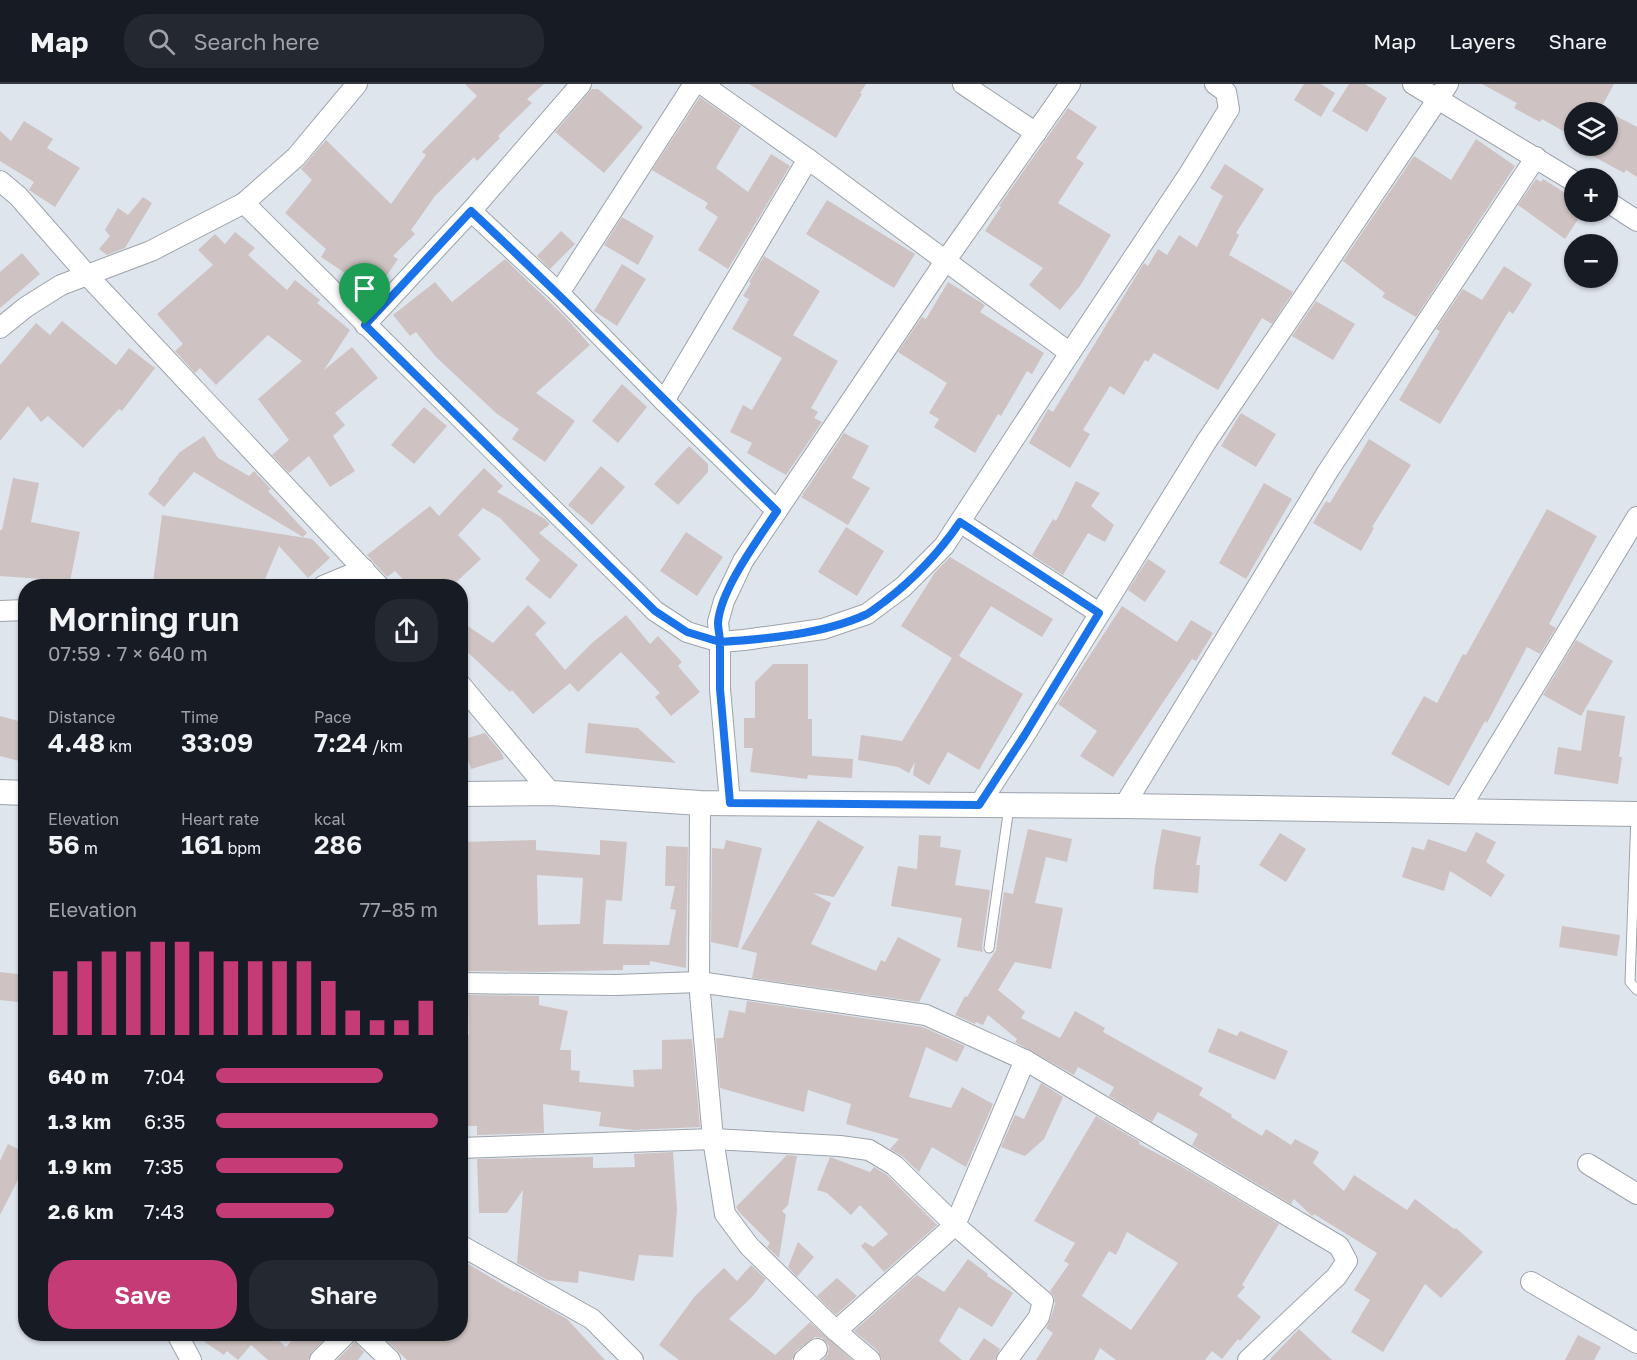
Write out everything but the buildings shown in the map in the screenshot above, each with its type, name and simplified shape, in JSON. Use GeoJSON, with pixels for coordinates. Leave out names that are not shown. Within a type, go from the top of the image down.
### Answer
{"type":"FeatureCollection","features":[{"type":"Feature","properties":{"kind":"street"},"geometry":{"type":"LineString","coordinates":[[0,328],[26,307],[61,285],[150,251],[244,203],[296,157],[357,84]]}},
{"type":"Feature","properties":{"kind":"street"},"geometry":{"type":"LineString","coordinates":[[365,325],[471,211],[581,84]]}},
{"type":"Feature","properties":{"kind":"street"},"geometry":{"type":"LineString","coordinates":[[559,293],[694,84]]}},
{"type":"Feature","properties":{"kind":"street"},"geometry":{"type":"LineString","coordinates":[[702,84],[808,159],[1070,353]]}},
{"type":"Feature","properties":{"kind":"street"},"geometry":{"type":"LineString","coordinates":[[963,84],[1036,133]]}},
{"type":"Feature","properties":{"kind":"street"},"geometry":{"type":"LineString","coordinates":[[730,803],[720,689],[718,622],[724,601],[743,561],[946,260],[1070,84]]}},
{"type":"Feature","properties":{"kind":"street"},"geometry":{"type":"LineString","coordinates":[[244,203],[655,611],[687,632],[720,642],[744,640],[823,629],[867,615],[903,587],[944,546],[1190,174],[1229,109],[1226,92],[1215,84]]}},
{"type":"Feature","properties":{"kind":"street"},"geometry":{"type":"LineString","coordinates":[[1413,84],[1442,92],[1564,175]]}},
{"type":"Feature","properties":{"kind":"street"},"geometry":{"type":"LineString","coordinates":[[979,805],[1206,442],[1442,92]]}},
{"type":"Feature","properties":{"kind":"street"},"geometry":{"type":"LineString","coordinates":[[1124,806],[1328,471],[1536,157]]}},
{"type":"Feature","properties":{"kind":"street"},"geometry":{"type":"LineString","coordinates":[[664,401],[808,159]]}},
{"type":"Feature","properties":{"kind":"street"},"geometry":{"type":"LineString","coordinates":[[0,181],[18,196],[88,276],[373,579]]}},
{"type":"Feature","properties":{"kind":"street"},"geometry":{"type":"LineString","coordinates":[[1618,209],[1637,221]]}},
{"type":"Feature","properties":{"kind":"street"},"geometry":{"type":"LineString","coordinates":[[471,211],[559,293],[664,401],[777,511]]}},
{"type":"Feature","properties":{"kind":"street"},"geometry":{"type":"LineString","coordinates":[[1458,813],[1637,517]]}},
{"type":"Feature","properties":{"kind":"street"},"geometry":{"type":"LineString","coordinates":[[960,522],[1099,613]]}},
{"type":"Feature","properties":{"kind":"street"},"geometry":{"type":"LineString","coordinates":[[340,579],[364,569]]}},
{"type":"Feature","properties":{"kind":"street"},"geometry":{"type":"LineString","coordinates":[[0,611],[18,610]]}},
{"type":"Feature","properties":{"kind":"street"},"geometry":{"type":"LineString","coordinates":[[468,694],[551,793]]}},
{"type":"Feature","properties":{"kind":"street"},"geometry":{"type":"LineString","coordinates":[[0,792],[18,793]]}},
{"type":"Feature","properties":{"kind":"street"},"geometry":{"type":"LineString","coordinates":[[468,794],[551,793],[700,803],[1009,807],[1124,806],[1636,814]]}},
{"type":"Feature","properties":{"kind":"street"},"geometry":{"type":"LineString","coordinates":[[700,803],[699,982],[713,1139],[725,1214],[749,1246],[836,1331],[870,1360]]}},
{"type":"Feature","properties":{"kind":"street"},"geometry":{"type":"LineString","coordinates":[[468,983],[616,985],[699,982],[926,1015],[1025,1060],[1339,1246],[1347,1261],[1336,1277],[1248,1360]]}},
{"type":"Feature","properties":{"kind":"street"},"geometry":{"type":"LineString","coordinates":[[836,1331],[954,1225],[1025,1060]]}},
{"type":"Feature","properties":{"kind":"street"},"geometry":{"type":"LineString","coordinates":[[468,1148],[713,1139],[840,1146],[869,1150],[894,1165],[954,1225],[1043,1301],[1039,1317],[1007,1360]]}},
{"type":"Feature","properties":{"kind":"street"},"geometry":{"type":"LineString","coordinates":[[1588,1164],[1637,1194]]}},
{"type":"Feature","properties":{"kind":"street"},"geometry":{"type":"LineString","coordinates":[[468,1249],[592,1319],[633,1360]]}},
{"type":"Feature","properties":{"kind":"street"},"geometry":{"type":"LineString","coordinates":[[1531,1282],[1637,1343]]}},
{"type":"Feature","properties":{"kind":"street"},"geometry":{"type":"LineString","coordinates":[[181,1341],[191,1360]]}},
{"type":"Feature","properties":{"kind":"street"},"geometry":{"type":"LineString","coordinates":[[320,1360],[339,1341]]}},
{"type":"Feature","properties":{"kind":"street"},"geometry":{"type":"LineString","coordinates":[[370,1341],[390,1360]]}},
{"type":"Feature","properties":{"kind":"lane"},"geometry":{"type":"LineString","coordinates":[[988,948],[1009,807]]}},
{"type":"Feature","properties":{"kind":"lane"},"geometry":{"type":"LineString","coordinates":[[1636,814],[1630,982],[1637,990]]}},
{"type":"Feature","properties":{"kind":"route"},"geometry":{"type":"LineString","coordinates":[[365,325],[471,211],[559,293],[664,401],[777,511],[743,561],[724,601],[718,622],[720,642],[823,629],[867,615],[903,587],[944,546],[960,522],[1099,613],[979,805],[730,803],[720,689],[720,642],[687,632],[655,611],[365,325]]}}]}
